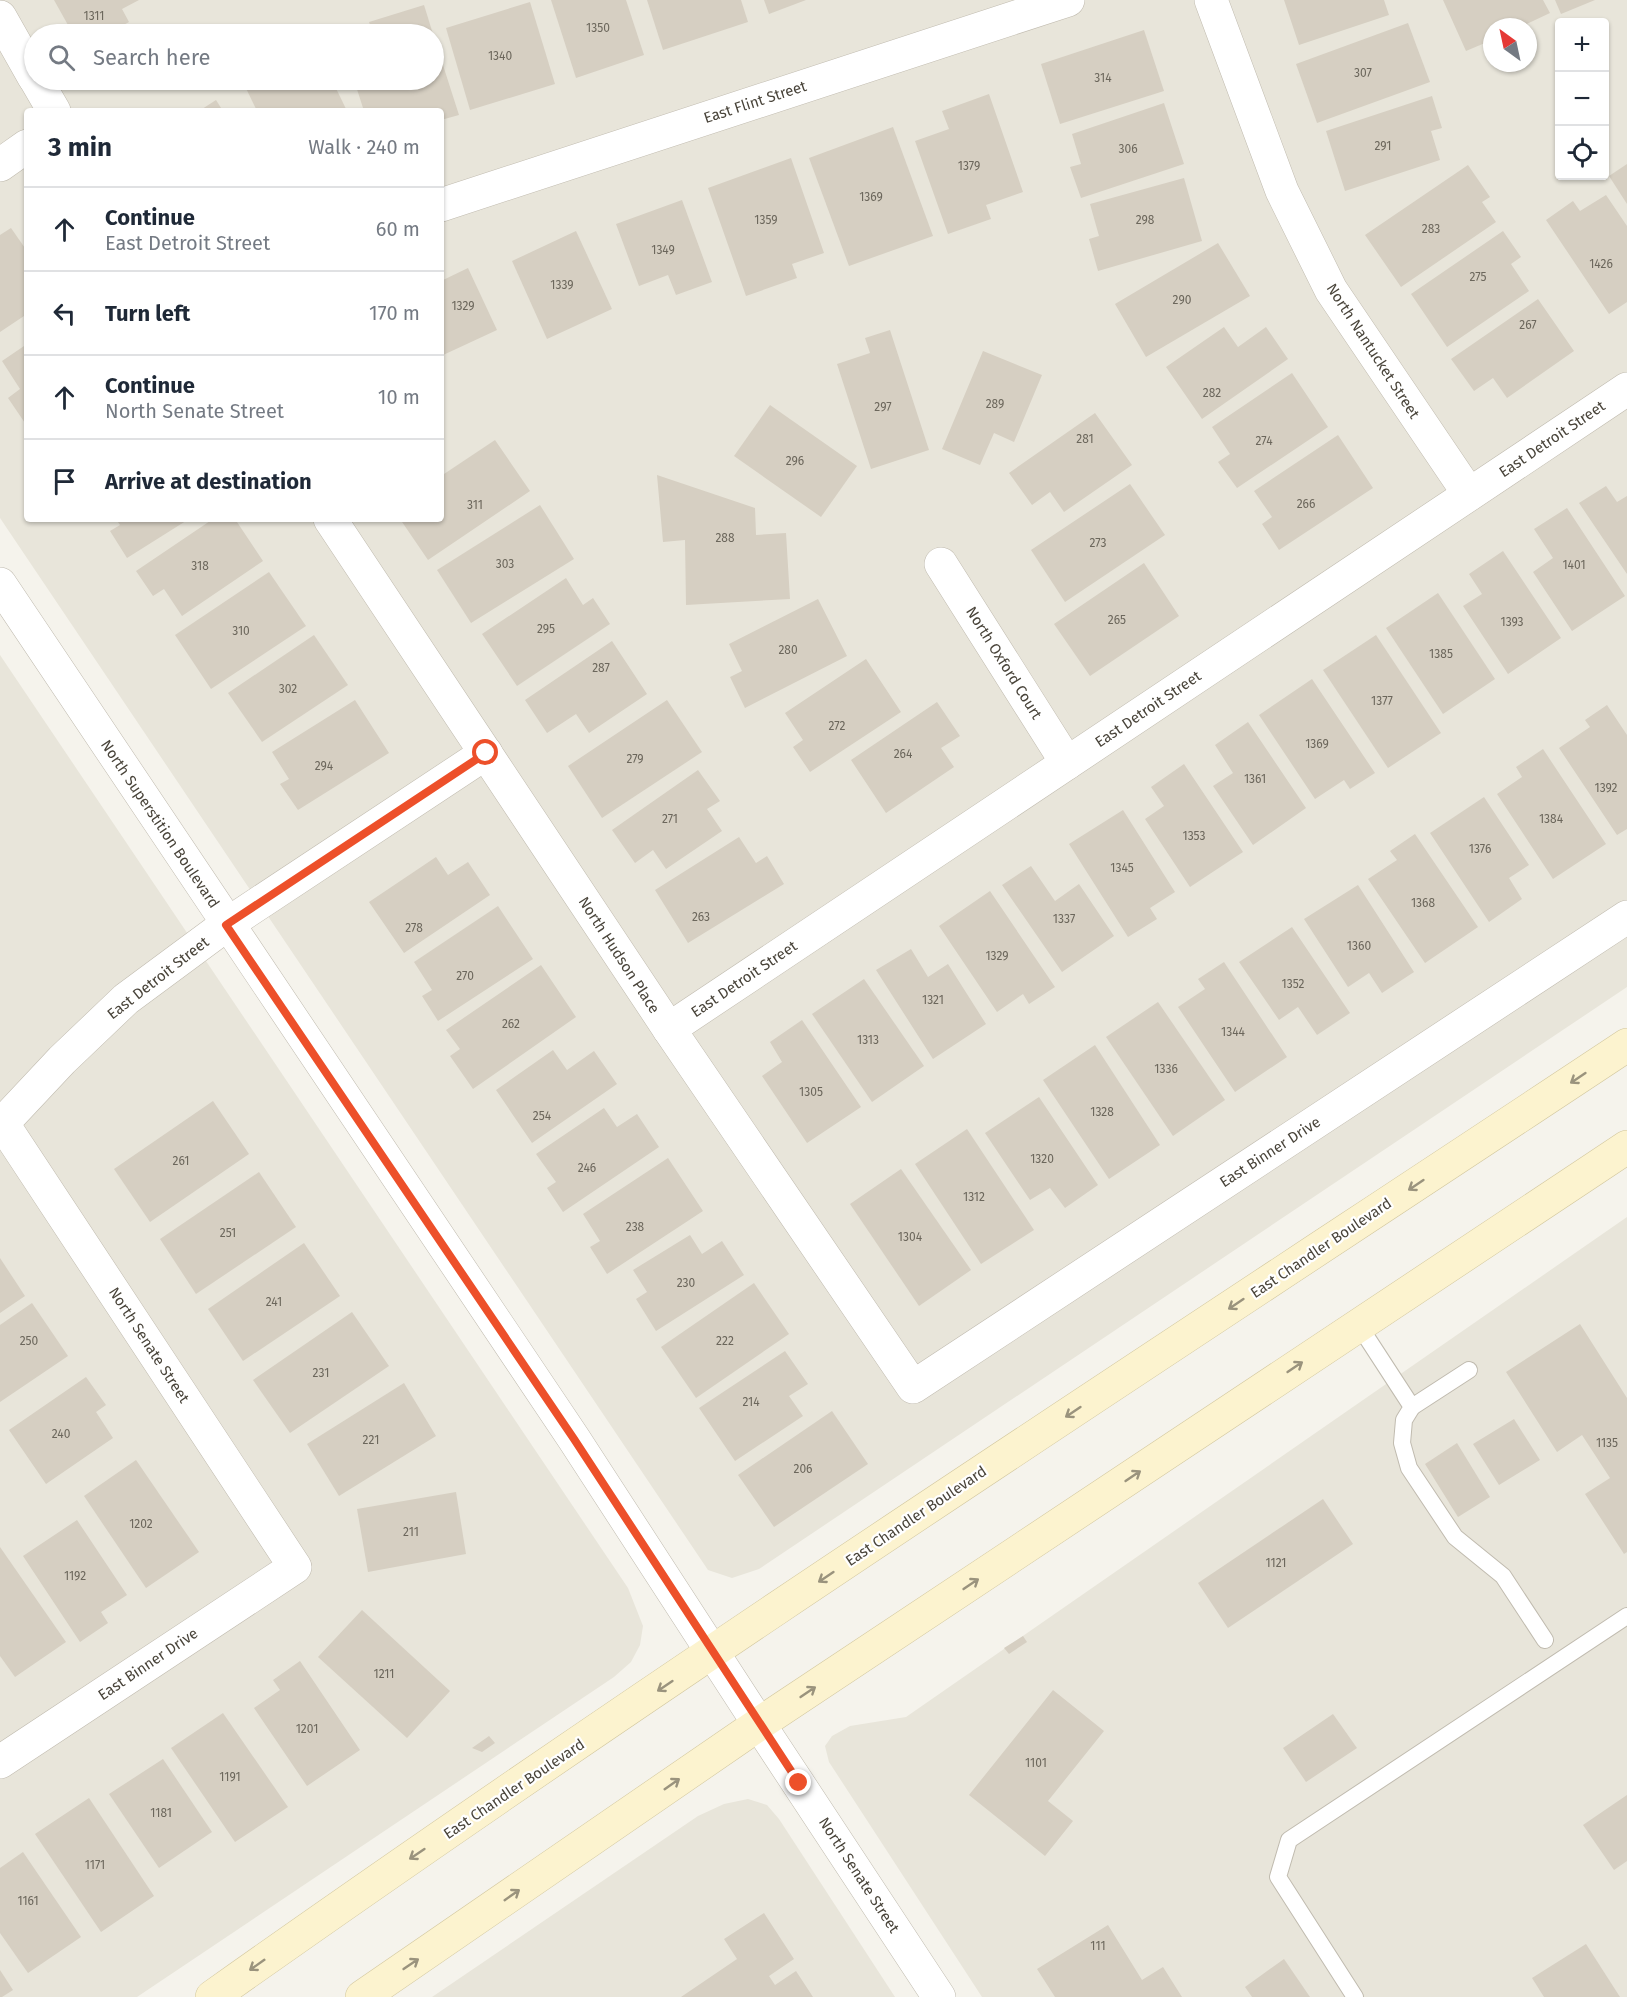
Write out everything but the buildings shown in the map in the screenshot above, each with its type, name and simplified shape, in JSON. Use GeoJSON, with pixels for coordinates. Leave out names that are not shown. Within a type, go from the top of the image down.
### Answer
{"type":"FeatureCollection","features":[{"type":"Feature","properties":{"kind":"main road","name":"East Chandler Boulevard"},"geometry":{"type":"LineString","coordinates":[[212,1997],[344,1904],[714,1653],[1627,1045]]}},
{"type":"Feature","properties":{"kind":"main road"},"geometry":{"type":"LineString","coordinates":[[362,1997],[759,1724],[1627,1146]]}},
{"type":"Feature","properties":{"kind":"street","name":"East Flint Street"},"geometry":{"type":"LineString","coordinates":[[444,204],[1068,0]]}},
{"type":"Feature","properties":{"kind":"street","name":"North Nantucket Street"},"geometry":{"type":"LineString","coordinates":[[1210,0],[1282,190],[1331,290],[1469,494]]}},
{"type":"Feature","properties":{"kind":"street"},"geometry":{"type":"LineString","coordinates":[[0,17],[24,59]]}},
{"type":"Feature","properties":{"kind":"street"},"geometry":{"type":"LineString","coordinates":[[42,90],[52,108]]}},
{"type":"Feature","properties":{"kind":"street"},"geometry":{"type":"LineString","coordinates":[[0,165],[24,148]]}},
{"type":"Feature","properties":{"kind":"street","name":"East Detroit Street"},"geometry":{"type":"LineString","coordinates":[[669,1029],[1627,389]]}},
{"type":"Feature","properties":{"kind":"street","name":"North Hudson Place"},"geometry":{"type":"LineString","coordinates":[[332,522],[669,1029],[914,1387]]}},
{"type":"Feature","properties":{"kind":"street","name":"North Oxford Court"},"geometry":{"type":"LineString","coordinates":[[941,564],[1067,763]]}},
{"type":"Feature","properties":{"kind":"street","name":"North Superstition Boulevard"},"geometry":{"type":"LineString","coordinates":[[0,584],[226,925],[574,1439],[759,1724]]}},
{"type":"Feature","properties":{"kind":"street","name":"East Detroit Street"},"geometry":{"type":"LineString","coordinates":[[1,1125],[62,1060],[126,999],[226,925],[486,753]]}},
{"type":"Feature","properties":{"kind":"street","name":"East Binner Drive"},"geometry":{"type":"LineString","coordinates":[[914,1387],[1627,917]]}},
{"type":"Feature","properties":{"kind":"street","name":"North Senate Street"},"geometry":{"type":"LineString","coordinates":[[1,1125],[295,1567]]}},
{"type":"Feature","properties":{"kind":"street","name":"East Binner Drive"},"geometry":{"type":"LineString","coordinates":[[0,1762],[295,1567]]}},
{"type":"Feature","properties":{"kind":"street","name":"North Senate Street"},"geometry":{"type":"LineString","coordinates":[[759,1724],[939,1997]]}},
{"type":"Feature","properties":{"kind":"lane"},"geometry":{"type":"LineString","coordinates":[[1358,1324],[1412,1407]]}},
{"type":"Feature","properties":{"kind":"lane"},"geometry":{"type":"LineString","coordinates":[[1469,1370],[1412,1407],[1404,1420],[1402,1443],[1409,1468],[1455,1537],[1503,1576],[1545,1640]]}},
{"type":"Feature","properties":{"kind":"lane"},"geometry":{"type":"LineString","coordinates":[[1355,1997],[1278,1877],[1289,1840],[1627,1616]]}},
{"type":"Feature","properties":{"kind":"shaded area"},"geometry":{"type":"Polygon","coordinates":[[[0,0],[1627,0],[1627,987],[759,1569],[732,1578],[708,1570],[0,518],[0,0]]]}},
{"type":"Feature","properties":{"kind":"shaded area"},"geometry":{"type":"Polygon","coordinates":[[[0,655],[628,1588],[643,1626],[640,1645],[631,1662],[614,1677],[137,1997],[0,1997],[0,655]]]}},
{"type":"Feature","properties":{"kind":"shaded area"},"geometry":{"type":"Polygon","coordinates":[[[1627,1217],[1627,1997],[982,1997],[829,1762],[825,1746],[832,1736],[850,1726],[906,1717],[1627,1217]]]}},
{"type":"Feature","properties":{"kind":"shaded area"},"geometry":{"type":"Polygon","coordinates":[[[748,1799],[767,1805],[779,1819],[895,1997],[432,1997],[698,1816],[724,1804],[748,1799]]]}},
{"type":"Feature","properties":{"kind":"route"},"geometry":{"type":"LineString","coordinates":[[486,753],[226,925],[574,1439],[799,1783]]}}]}
